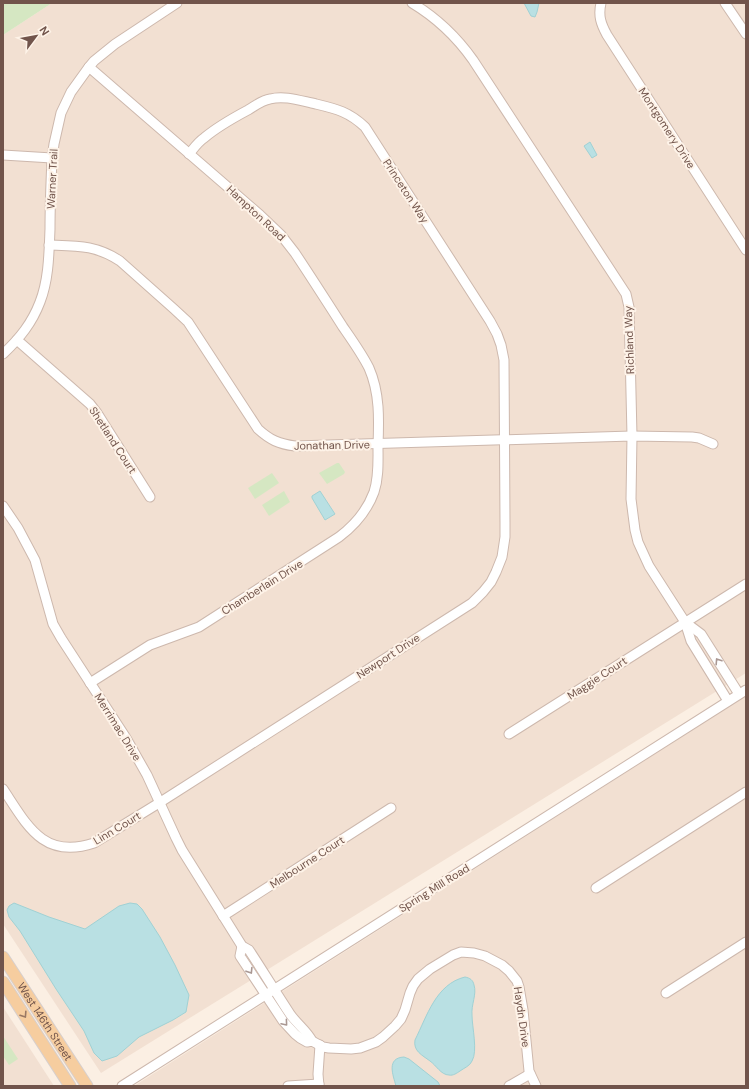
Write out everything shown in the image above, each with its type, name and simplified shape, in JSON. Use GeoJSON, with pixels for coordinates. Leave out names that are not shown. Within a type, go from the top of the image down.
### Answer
{"type":"FeatureCollection","features":[{"type":"Feature","properties":{"kind":"main road","name":"West 146th Street"},"geometry":{"type":"LineString","coordinates":[[3,957],[87,1086]]}},
{"type":"Feature","properties":{"kind":"main road","name":"West 146th Street"},"geometry":{"type":"LineString","coordinates":[[3,982],[70,1086]]}},
{"type":"Feature","properties":{"kind":"street","name":"Warner Trail"},"geometry":{"type":"LineString","coordinates":[[3,354],[17,340],[30,322],[41,300],[45,286],[49,245],[52,158],[61,113],[71,92],[94,61],[114,44],[177,3]]}},
{"type":"Feature","properties":{"kind":"street","name":"Richland Way"},"geometry":{"type":"LineString","coordinates":[[412,3],[441,23],[463,46],[626,294],[629,307],[632,436],[631,499],[636,536],[649,566],[685,622],[691,641],[728,701]]}},
{"type":"Feature","properties":{"kind":"street","name":"Montgomery Drive"},"geometry":{"type":"LineString","coordinates":[[601,3],[599,11],[600,19],[607,35],[746,250]]}},
{"type":"Feature","properties":{"kind":"street"},"geometry":{"type":"LineString","coordinates":[[725,3],[746,34]]}},
{"type":"Feature","properties":{"kind":"street","name":"Hampton Road"},"geometry":{"type":"LineString","coordinates":[[89,67],[260,215],[281,235],[295,252],[369,367],[376,390],[378,406],[378,444]]}},
{"type":"Feature","properties":{"kind":"street","name":"Princeton Way"},"geometry":{"type":"LineString","coordinates":[[189,154],[203,139],[233,118],[270,99],[294,99],[341,110],[365,127],[497,334],[504,360],[505,440]]}},
{"type":"Feature","properties":{"kind":"street"},"geometry":{"type":"LineString","coordinates":[[3,155],[52,158]]}},
{"type":"Feature","properties":{"kind":"street","name":"Jonathan Drive"},"geometry":{"type":"LineString","coordinates":[[49,245],[83,246],[102,251],[120,261],[174,309],[192,328],[258,429],[272,440],[286,445],[378,444],[632,436],[692,437],[699,438],[713,444]]}},
{"type":"Feature","properties":{"kind":"street","name":"Shetland Court"},"geometry":{"type":"LineString","coordinates":[[17,340],[90,404],[150,497]]}},
{"type":"Feature","properties":{"kind":"street","name":"Newport Drive"},"geometry":{"type":"LineString","coordinates":[[159,803],[472,603],[483,592],[491,582],[500,565],[503,549],[506,522],[505,440]]}},
{"type":"Feature","properties":{"kind":"street","name":"Chamberlain Drive"},"geometry":{"type":"LineString","coordinates":[[90,683],[150,645],[199,627],[340,537],[360,517],[374,493],[378,476],[378,444]]}},
{"type":"Feature","properties":{"kind":"street","name":"Merrimac Drive"},"geometry":{"type":"LineString","coordinates":[[3,506],[18,528],[35,560],[53,624],[126,738],[147,775],[182,850],[242,946],[249,950],[300,1026],[310,1036],[312,1041],[320,1046]]}},
{"type":"Feature","properties":{"kind":"street","name":"Maggie Court"},"geometry":{"type":"LineString","coordinates":[[509,734],[746,584]]}},
{"type":"Feature","properties":{"kind":"street"},"geometry":{"type":"LineString","coordinates":[[685,622],[700,634],[743,692]]}},
{"type":"Feature","properties":{"kind":"street","name":"Spring Mill Road"},"geometry":{"type":"LineString","coordinates":[[122,1086],[743,692]]}},
{"type":"Feature","properties":{"kind":"street","name":"Linn Court"},"geometry":{"type":"LineString","coordinates":[[3,789],[27,825],[38,837],[51,844],[72,848],[94,843],[159,803]]}},
{"type":"Feature","properties":{"kind":"street"},"geometry":{"type":"LineString","coordinates":[[596,888],[746,792]]}},
{"type":"Feature","properties":{"kind":"street","name":"Melbourne Court"},"geometry":{"type":"LineString","coordinates":[[223,916],[391,808]]}},
{"type":"Feature","properties":{"kind":"street"},"geometry":{"type":"LineString","coordinates":[[666,993],[746,942]]}},
{"type":"Feature","properties":{"kind":"street","name":"Merrimac Drive"},"geometry":{"type":"LineString","coordinates":[[242,946],[240,956],[283,1021],[300,1038],[307,1042],[312,1041]]}},
{"type":"Feature","properties":{"kind":"street","name":"Haydn Drive"},"geometry":{"type":"LineString","coordinates":[[320,1046],[351,1049],[360,1048],[379,1040],[389,1033],[401,1019],[410,993],[418,979],[430,969],[453,955],[460,952],[474,953],[485,956],[502,965],[517,981],[523,1010],[530,1074],[536,1086]]}},
{"type":"Feature","properties":{"kind":"street"},"geometry":{"type":"LineString","coordinates":[[288,1086],[319,1085],[318,1074],[320,1046]]}},
{"type":"Feature","properties":{"kind":"street"},"geometry":{"type":"LineString","coordinates":[[509,1086],[530,1074]]}},
{"type":"Feature","properties":{"kind":"shaded area"},"geometry":{"type":"Polygon","coordinates":[[[52,3],[746,3],[746,673],[101,1073],[3,924],[3,35],[52,3]]]}},
{"type":"Feature","properties":{"kind":"shaded area"},"geometry":{"type":"Polygon","coordinates":[[[746,696],[746,1086],[134,1086],[746,696]]]}},
{"type":"Feature","properties":{"kind":"shaded area"},"geometry":{"type":"Polygon","coordinates":[[[3,1007],[54,1086],[3,1086],[3,1007]]]}},
{"type":"Feature","properties":{"kind":"green space"},"geometry":{"type":"Polygon","coordinates":[[[3,3],[52,3],[3,35],[3,3]]]}},
{"type":"Feature","properties":{"kind":"green space"},"geometry":{"type":"Polygon","coordinates":[[[339,463],[345,472],[327,484],[319,473],[339,463]]]}},
{"type":"Feature","properties":{"kind":"green space"},"geometry":{"type":"Polygon","coordinates":[[[272,473],[279,483],[255,499],[248,488],[272,473]]]}},
{"type":"Feature","properties":{"kind":"green space"},"geometry":{"type":"Polygon","coordinates":[[[284,491],[290,502],[269,516],[262,505],[284,491]]]}},
{"type":"Feature","properties":{"kind":"green space"},"geometry":{"type":"Polygon","coordinates":[[[3,1036],[18,1059],[9,1065],[3,1056],[3,1036]]]}},
{"type":"Feature","properties":{"kind":"water"},"geometry":{"type":"Polygon","coordinates":[[[524,3],[539,3],[535,17],[531,16],[524,3]]]}},
{"type":"Feature","properties":{"kind":"water"},"geometry":{"type":"Polygon","coordinates":[[[590,142],[597,155],[592,158],[584,146],[590,142]]]}},
{"type":"Feature","properties":{"kind":"water"},"geometry":{"type":"Polygon","coordinates":[[[320,491],[335,514],[325,520],[312,498],[312,496],[320,491]]]}},
{"type":"Feature","properties":{"kind":"water"},"geometry":{"type":"Polygon","coordinates":[[[14,903],[85,929],[119,906],[130,903],[137,904],[142,909],[160,937],[189,995],[186,1012],[139,1037],[117,1056],[102,1061],[94,1053],[84,1031],[20,931],[9,917],[7,910],[9,906],[14,903]]]}},
{"type":"Feature","properties":{"kind":"water"},"geometry":{"type":"Polygon","coordinates":[[[465,977],[474,983],[475,988],[472,1011],[475,1045],[474,1057],[467,1067],[453,1075],[446,1075],[417,1050],[415,1047],[415,1040],[428,1011],[440,994],[447,986],[465,977]]]}},
{"type":"Feature","properties":{"kind":"water"},"geometry":{"type":"Polygon","coordinates":[[[404,1057],[409,1059],[438,1082],[440,1086],[396,1086],[392,1072],[393,1064],[398,1058],[404,1057]]]}}]}
